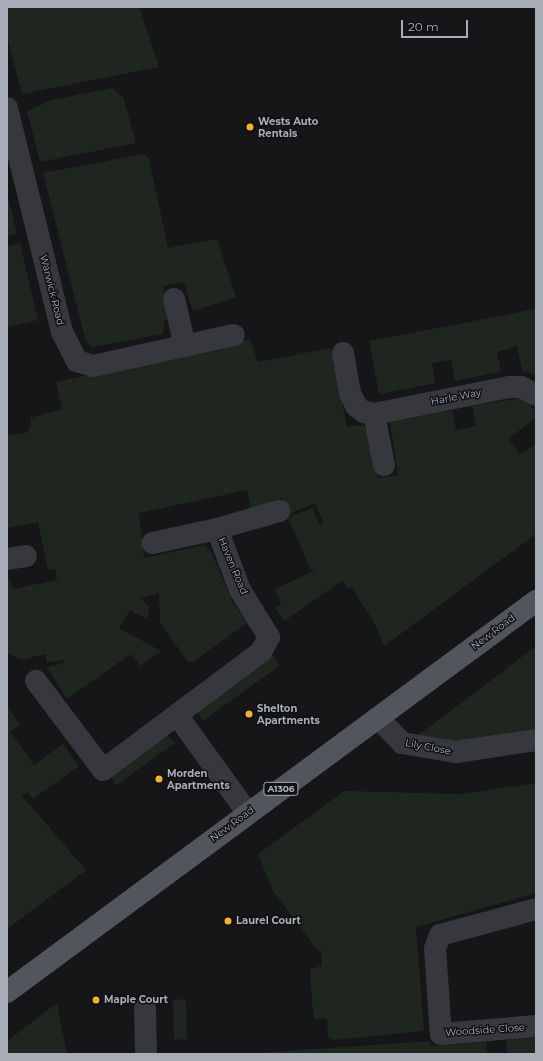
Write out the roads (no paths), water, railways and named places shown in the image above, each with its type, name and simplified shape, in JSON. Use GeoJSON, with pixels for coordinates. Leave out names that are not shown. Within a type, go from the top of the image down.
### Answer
{"type":"FeatureCollection","features":[{"type":"Feature","properties":{"kind":"main road","name":"New Road"},"geometry":{"type":"LineString","coordinates":[[7,992],[248,812],[536,601]]}},
{"type":"Feature","properties":{"kind":"street","name":"Warwick Road"},"geometry":{"type":"LineString","coordinates":[[7,108],[68,349],[77,361],[93,366],[234,335]]}},
{"type":"Feature","properties":{"kind":"street"},"geometry":{"type":"LineString","coordinates":[[174,298],[185,346]]}},
{"type":"Feature","properties":{"kind":"street"},"geometry":{"type":"LineString","coordinates":[[343,353],[356,406],[374,414],[384,465]]}},
{"type":"Feature","properties":{"kind":"street","name":"Harle Way"},"geometry":{"type":"LineString","coordinates":[[374,414],[509,387],[521,387],[536,395]]}},
{"type":"Feature","properties":{"kind":"street"},"geometry":{"type":"LineString","coordinates":[[217,529],[278,511]]}},
{"type":"Feature","properties":{"kind":"street","name":"Haven Road"},"geometry":{"type":"LineString","coordinates":[[36,681],[103,770],[261,652],[269,636],[240,590],[217,529],[152,543]]}},
{"type":"Feature","properties":{"kind":"street"},"geometry":{"type":"LineString","coordinates":[[176,715],[248,812]]}},
{"type":"Feature","properties":{"kind":"street","name":"Lily Close"},"geometry":{"type":"LineString","coordinates":[[378,718],[402,743],[456,752],[536,740]]}},
{"type":"Feature","properties":{"kind":"street","name":"Woodside Close"},"geometry":{"type":"LineString","coordinates":[[536,909],[440,935],[436,949],[441,1034],[536,1026]]}},
{"type":"Feature","properties":{"kind":"street"},"geometry":{"type":"LineString","coordinates":[[145,1008],[146,1054]]}},
{"type":"Feature","properties":{"kind":"place","name":"Wests Auto Rentals"},"geometry":{"type":"Point","coordinates":[250,127]}},
{"type":"Feature","properties":{"kind":"place","name":"Shelton Apartments"},"geometry":{"type":"Point","coordinates":[249,714]}},
{"type":"Feature","properties":{"kind":"place","name":"Morden Apartments"},"geometry":{"type":"Point","coordinates":[159,779]}},
{"type":"Feature","properties":{"kind":"place","name":"Laurel Court"},"geometry":{"type":"Point","coordinates":[228,921]}},
{"type":"Feature","properties":{"kind":"place","name":"Maple Court"},"geometry":{"type":"Point","coordinates":[96,1000]}}]}
